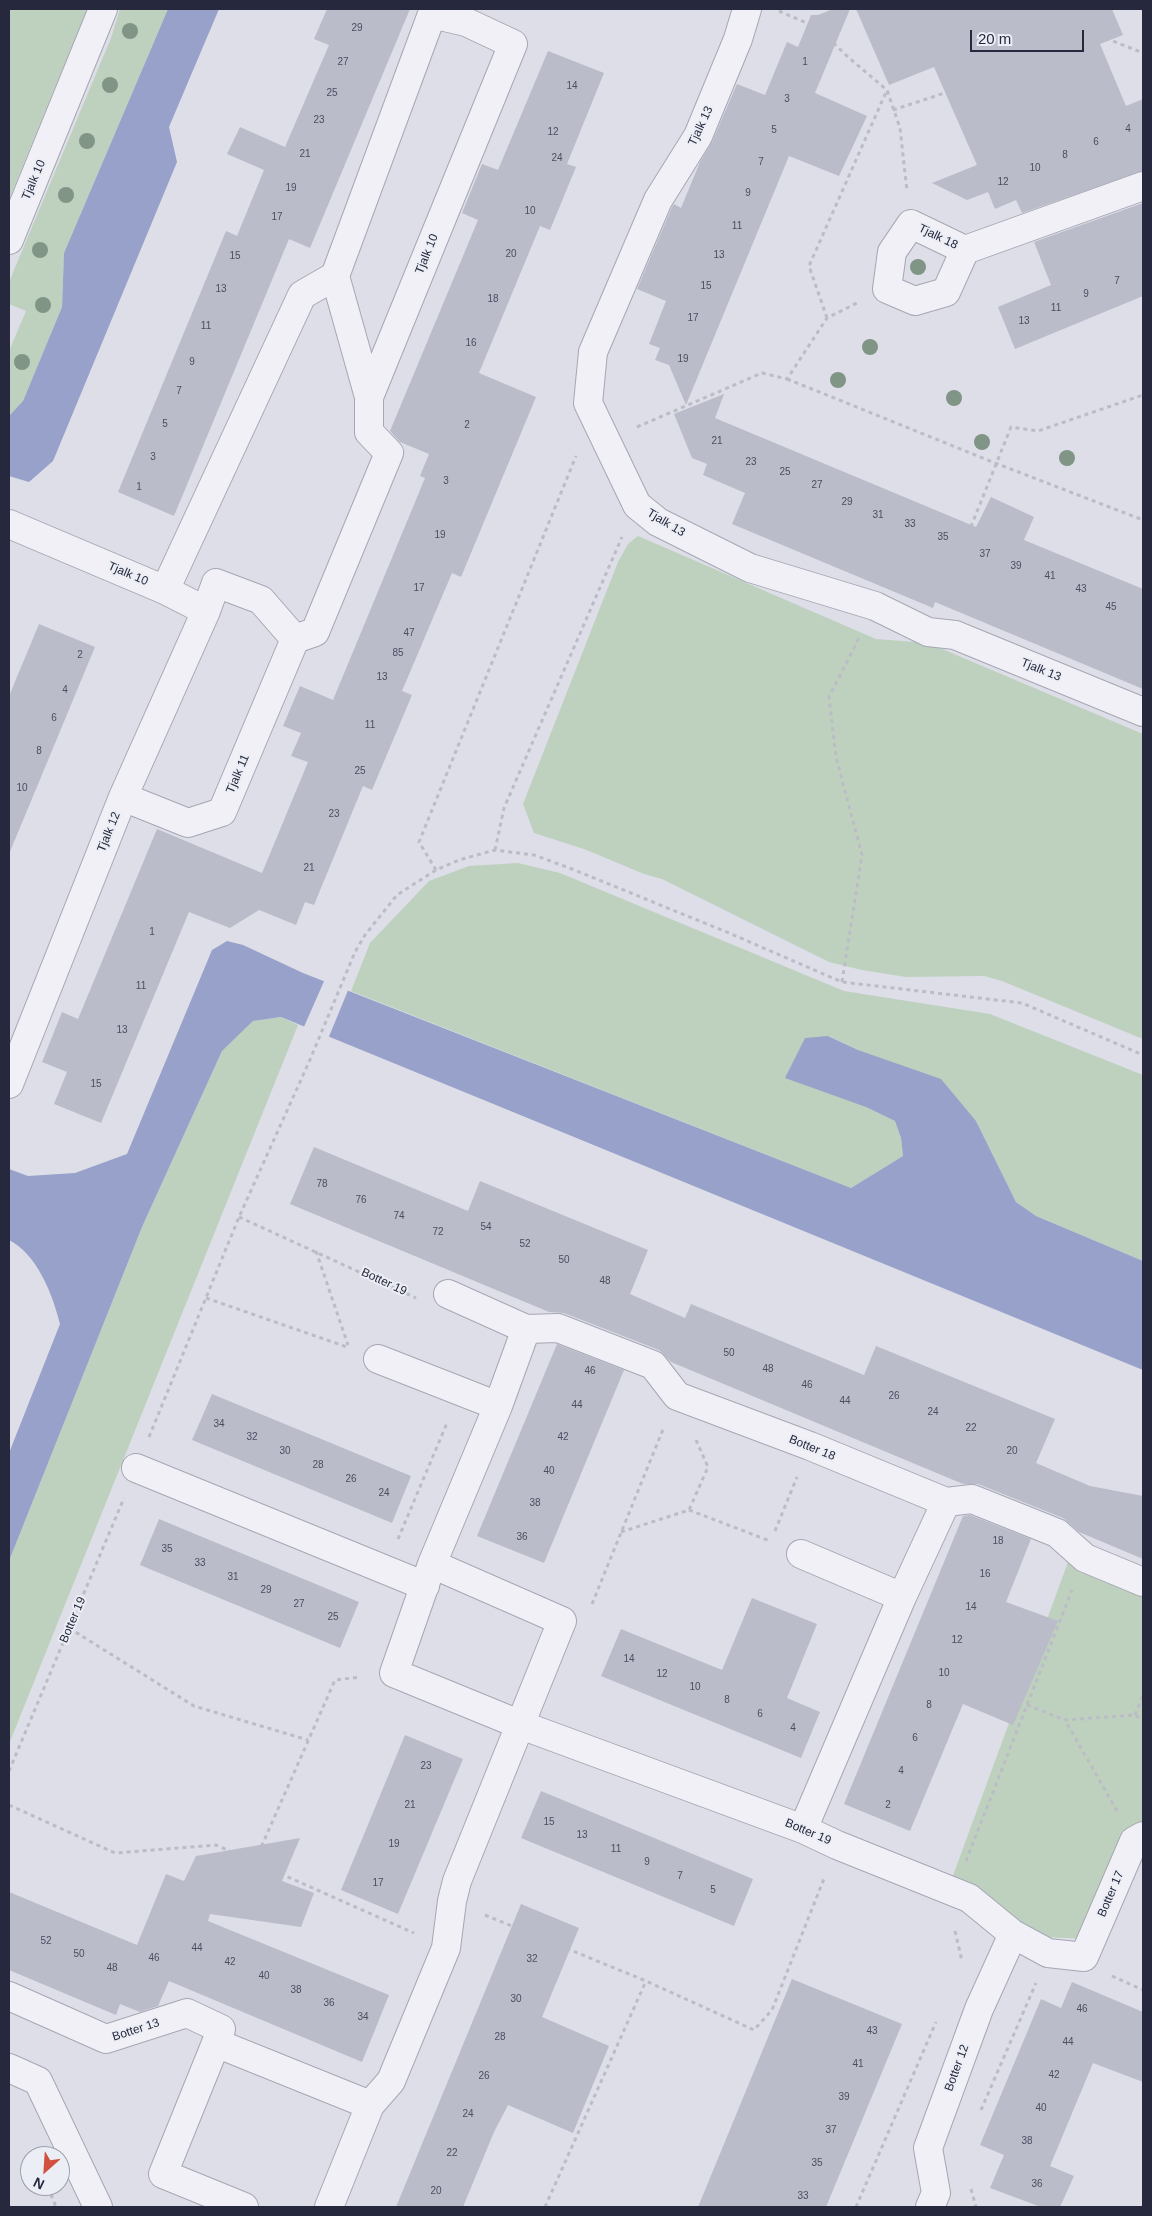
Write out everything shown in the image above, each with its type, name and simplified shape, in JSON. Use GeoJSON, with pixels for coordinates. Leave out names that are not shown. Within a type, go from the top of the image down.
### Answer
{"type":"FeatureCollection","features":[{"type":"Feature","properties":{"kind":"street","name":"Tjalk 10"},"geometry":{"type":"LineString","coordinates":[[9,240],[95,34],[103,9]]}},
{"type":"Feature","properties":{"kind":"street","name":"Tjalk 13"},"geometry":{"type":"LineString","coordinates":[[747,9],[738,39],[698,136],[658,200],[593,352],[588,402],[637,505],[658,522],[750,568],[875,606],[928,632],[955,635],[1143,712]]}},
{"type":"Feature","properties":{"kind":"street","name":"Tjalk 10"},"geometry":{"type":"LineString","coordinates":[[335,276],[432,14],[469,16],[513,44],[369,397]]}},
{"type":"Feature","properties":{"kind":"street","name":"Tjalk 18"},"geometry":{"type":"LineString","coordinates":[[965,250],[946,292],[915,301],[887,289],[892,252],[911,224],[965,250],[1143,186]]}},
{"type":"Feature","properties":{"kind":"street"},"geometry":{"type":"LineString","coordinates":[[165,590],[302,295],[335,276],[369,397],[369,432],[389,453],[315,632],[295,640]]}},
{"type":"Feature","properties":{"kind":"street","name":"Tjalk 10"},"geometry":{"type":"LineString","coordinates":[[9,524],[165,590],[206,612]]}},
{"type":"Feature","properties":{"kind":"street","name":"Tjalk 12"},"geometry":{"type":"LineString","coordinates":[[9,1084],[123,797],[206,612],[216,583],[261,600],[295,640]]}},
{"type":"Feature","properties":{"kind":"street","name":"Tjalk 11"},"geometry":{"type":"LineString","coordinates":[[123,797],[188,823],[222,812],[295,640]]}},
{"type":"Feature","properties":{"kind":"street"},"geometry":{"type":"LineString","coordinates":[[448,1294],[526,1328],[558,1328],[653,1365],[677,1396]]}},
{"type":"Feature","properties":{"kind":"street"},"geometry":{"type":"LineString","coordinates":[[394,1673],[428,1575],[498,1406],[526,1328]]}},
{"type":"Feature","properties":{"kind":"street"},"geometry":{"type":"LineString","coordinates":[[378,1359],[498,1406]]}},
{"type":"Feature","properties":{"kind":"street","name":"Botter 18"},"geometry":{"type":"LineString","coordinates":[[677,1396],[810,1446],[946,1502],[972,1499],[981,1502],[1057,1533],[1085,1558]]}},
{"type":"Feature","properties":{"kind":"street"},"geometry":{"type":"LineString","coordinates":[[136,1468],[385,1569],[428,1575],[562,1621],[457,1881],[452,1901],[446,1948],[391,2081],[370,2105],[329,2207]]}},
{"type":"Feature","properties":{"kind":"street"},"geometry":{"type":"LineString","coordinates":[[803,1829],[902,1597],[946,1502]]}},
{"type":"Feature","properties":{"kind":"street"},"geometry":{"type":"LineString","coordinates":[[801,1554],[902,1597]]}},
{"type":"Feature","properties":{"kind":"street"},"geometry":{"type":"LineString","coordinates":[[1085,1558],[1143,1582]]}},
{"type":"Feature","properties":{"kind":"street","name":"Botter 19"},"geometry":{"type":"LineString","coordinates":[[394,1673],[521,1726],[803,1829],[837,1845],[969,1898],[1013,1934],[1048,1953],[1084,1957]]}},
{"type":"Feature","properties":{"kind":"street","name":"Botter 17"},"geometry":{"type":"LineString","coordinates":[[1084,1957],[1138,1839]]}},
{"type":"Feature","properties":{"kind":"street","name":"Botter 12"},"geometry":{"type":"LineString","coordinates":[[930,2207],[936,2193],[928,2148],[979,2009],[1013,1934]]}},
{"type":"Feature","properties":{"kind":"street","name":"Botter 13"},"geometry":{"type":"LineString","coordinates":[[9,1996],[106,2039],[187,2013],[221,2029],[216,2043]]}},
{"type":"Feature","properties":{"kind":"street"},"geometry":{"type":"LineString","coordinates":[[244,2207],[163,2174],[216,2043],[370,2105]]}},
{"type":"Feature","properties":{"kind":"street"},"geometry":{"type":"LineString","coordinates":[[9,2068],[38,2081],[98,2207]]}},
{"type":"Feature","properties":{"kind":"path"},"geometry":{"type":"LineString","coordinates":[[773,9],[818,28],[848,58],[886,90],[900,128],[911,224]]}},
{"type":"Feature","properties":{"kind":"path"},"geometry":{"type":"LineString","coordinates":[[1077,49],[1094,9]]}},
{"type":"Feature","properties":{"kind":"path"},"geometry":{"type":"LineString","coordinates":[[893,110],[1108,39],[1143,53]]}},
{"type":"Feature","properties":{"kind":"path"},"geometry":{"type":"LineString","coordinates":[[827,318],[808,266],[886,90]]}},
{"type":"Feature","properties":{"kind":"path"},"geometry":{"type":"LineString","coordinates":[[787,379],[827,318],[887,289]]}},
{"type":"Feature","properties":{"kind":"path"},"geometry":{"type":"LineString","coordinates":[[436,870],[419,842],[577,452],[762,373],[787,379],[995,463],[1143,520]]}},
{"type":"Feature","properties":{"kind":"path"},"geometry":{"type":"LineString","coordinates":[[928,632],[1011,426],[1038,431],[1143,394]]}},
{"type":"Feature","properties":{"kind":"path"},"geometry":{"type":"LineString","coordinates":[[637,505],[504,808],[496,850],[534,855],[572,868],[842,982],[1022,1003],[1143,1055]]}},
{"type":"Feature","properties":{"kind":"path"},"geometry":{"type":"LineString","coordinates":[[842,982],[862,855],[836,757],[829,697],[875,606]]}},
{"type":"Feature","properties":{"kind":"path","name":"Botter 19"},"geometry":{"type":"LineString","coordinates":[[9,1771],[239,1216],[309,1062],[356,952],[365,935],[397,895],[436,870],[459,860],[496,850]]}},
{"type":"Feature","properties":{"kind":"path","name":"Botter 19"},"geometry":{"type":"LineString","coordinates":[[239,1216],[432,1305],[448,1294]]}},
{"type":"Feature","properties":{"kind":"path"},"geometry":{"type":"LineString","coordinates":[[206,1298],[349,1348],[316,1251]]}},
{"type":"Feature","properties":{"kind":"path"},"geometry":{"type":"LineString","coordinates":[[385,1569],[461,1391]]}},
{"type":"Feature","properties":{"kind":"path"},"geometry":{"type":"LineString","coordinates":[[677,1396],[708,1467],[689,1510]]}},
{"type":"Feature","properties":{"kind":"path"},"geometry":{"type":"LineString","coordinates":[[588,1612],[677,1396]]}},
{"type":"Feature","properties":{"kind":"path"},"geometry":{"type":"LineString","coordinates":[[771,1541],[810,1446]]}},
{"type":"Feature","properties":{"kind":"path"},"geometry":{"type":"LineString","coordinates":[[621,1532],[689,1510],[801,1554]]}},
{"type":"Feature","properties":{"kind":"path"},"geometry":{"type":"LineString","coordinates":[[954,1892],[1085,1558]]}},
{"type":"Feature","properties":{"kind":"path"},"geometry":{"type":"LineString","coordinates":[[69,1628],[194,1706],[308,1740]]}},
{"type":"Feature","properties":{"kind":"path"},"geometry":{"type":"LineString","coordinates":[[255,1861],[335,1680],[394,1673]]}},
{"type":"Feature","properties":{"kind":"path"},"geometry":{"type":"LineString","coordinates":[[1135,1715],[1143,1695]]}},
{"type":"Feature","properties":{"kind":"path"},"geometry":{"type":"LineString","coordinates":[[1027,1705],[1065,1720],[1135,1715],[1143,1720]]}},
{"type":"Feature","properties":{"kind":"path"},"geometry":{"type":"LineString","coordinates":[[1065,1720],[1138,1839]]}},
{"type":"Feature","properties":{"kind":"path"},"geometry":{"type":"LineString","coordinates":[[9,1805],[115,1853],[216,1844],[446,1948]]}},
{"type":"Feature","properties":{"kind":"path"},"geometry":{"type":"LineString","coordinates":[[452,1901],[646,1981],[754,2030],[772,2010],[837,1845]]}},
{"type":"Feature","properties":{"kind":"path"},"geometry":{"type":"LineString","coordinates":[[825,1875],[834,1879]]}},
{"type":"Feature","properties":{"kind":"path"},"geometry":{"type":"LineString","coordinates":[[954,1928],[962,1960],[958,1969]]}},
{"type":"Feature","properties":{"kind":"path"},"geometry":{"type":"LineString","coordinates":[[977,2117],[1048,1953]]}},
{"type":"Feature","properties":{"kind":"path"},"geometry":{"type":"LineString","coordinates":[[545,2207],[646,1981]]}},
{"type":"Feature","properties":{"kind":"path"},"geometry":{"type":"LineString","coordinates":[[856,2207],[939,2015]]}},
{"type":"Feature","properties":{"kind":"path"},"geometry":{"type":"LineString","coordinates":[[969,2180],[976,2207]]}},
{"type":"Feature","properties":{"kind":"green space"},"geometry":{"type":"Polygon","coordinates":[[[9,9],[87,9],[9,199],[9,9]]]}},
{"type":"Feature","properties":{"kind":"green space"},"geometry":{"type":"Polygon","coordinates":[[[120,9],[168,9],[64,253],[62,307],[23,401],[9,416],[9,351],[26,311],[9,304],[9,282],[111,38],[120,9]]]}},
{"type":"Feature","properties":{"kind":"green space"},"geometry":{"type":"Polygon","coordinates":[[[638,536],[876,639],[928,643],[1143,734],[1143,1039],[1002,981],[984,976],[906,977],[862,970],[829,962],[662,879],[644,874],[584,849],[534,833],[523,804],[618,562],[628,544],[638,536]]]}},
{"type":"Feature","properties":{"kind":"green space"},"geometry":{"type":"Polygon","coordinates":[[[518,863],[560,873],[844,991],[990,1014],[1143,1075],[1143,1261],[1036,1216],[1016,1202],[976,1121],[858,1050],[829,1036],[866,1107],[895,1121],[901,1138],[903,1156],[851,1188],[351,991],[370,943],[429,881],[469,866],[518,863]]]}},
{"type":"Feature","properties":{"kind":"green space"},"geometry":{"type":"Polygon","coordinates":[[[281,1017],[298,1025],[9,1744],[9,1561],[142,1227],[222,1051],[253,1021],[281,1017]]]}},
{"type":"Feature","properties":{"kind":"green space"},"geometry":{"type":"Polygon","coordinates":[[[1075,1543],[1143,1572],[1143,1833],[1086,1939],[1046,1937],[1013,1922],[951,1881],[1075,1543]]]}},
{"type":"Feature","properties":{"kind":"water"},"geometry":{"type":"Polygon","coordinates":[[[168,9],[219,9],[169,127],[177,162],[53,461],[29,482],[9,476],[9,416],[23,401],[62,307],[64,253],[168,9]]]}},
{"type":"Feature","properties":{"kind":"water"},"geometry":{"type":"Polygon","coordinates":[[[227,941],[243,945],[303,973],[851,1188],[903,1156],[901,1138],[895,1121],[866,1107],[785,1078],[805,1038],[828,1036],[858,1050],[941,1079],[976,1121],[1016,1202],[1036,1216],[1143,1261],[1143,1370],[281,1017],[253,1021],[222,1051],[142,1227],[9,1561],[9,1453],[60,1324],[48,1288],[36,1265],[19,1246],[9,1240],[9,1169],[28,1176],[75,1173],[127,1154],[212,950],[227,941]]]}},
{"type":"Feature","properties":{"kind":"pier"},"geometry":{"type":"Polygon","coordinates":[[[325,979],[349,988],[328,1039],[303,1029],[325,979]]]}},
{"type":"Feature","properties":{"kind":"building"},"geometry":{"type":"Polygon","coordinates":[[[327,9],[410,9],[310,248],[289,239],[174,516],[118,492],[226,231],[237,236],[264,170],[227,154],[240,127],[285,147],[329,45],[314,39],[327,9]]]}},
{"type":"Feature","properties":{"kind":"building"},"geometry":{"type":"Polygon","coordinates":[[[833,9],[850,9],[815,93],[867,116],[839,176],[789,156],[686,405],[669,365],[655,360],[660,348],[649,344],[666,301],[637,289],[672,207],[674,204],[681,208],[700,162],[712,142],[737,84],[765,95],[787,42],[798,47],[811,15],[818,15],[833,9]]]}},
{"type":"Feature","properties":{"kind":"building"},"geometry":{"type":"Polygon","coordinates":[[[856,9],[1112,9],[1123,35],[1100,44],[1126,106],[1143,99],[1143,171],[1022,213],[1016,200],[995,209],[988,192],[967,200],[932,183],[977,165],[934,67],[889,85],[856,9]]]}},
{"type":"Feature","properties":{"kind":"building"},"geometry":{"type":"Polygon","coordinates":[[[548,51],[604,73],[567,164],[576,167],[550,230],[540,226],[479,373],[536,397],[461,577],[452,573],[402,691],[412,695],[372,790],[363,786],[314,905],[305,902],[296,925],[259,910],[230,928],[189,912],[101,1123],[54,1104],[67,1072],[42,1062],[62,1012],[78,1019],[157,829],[262,873],[308,762],[291,756],[301,733],[283,726],[300,686],[333,700],[425,478],[420,476],[429,454],[400,442],[390,431],[478,220],[462,213],[482,164],[498,170],[548,51]]]}},
{"type":"Feature","properties":{"kind":"building"},"geometry":{"type":"Polygon","coordinates":[[[1143,203],[1143,296],[1015,349],[998,307],[1051,285],[1034,242],[1143,203]]]}},
{"type":"Feature","properties":{"kind":"building"},"geometry":{"type":"Polygon","coordinates":[[[724,394],[715,418],[976,527],[991,497],[1034,517],[1024,540],[1143,589],[1143,689],[935,602],[933,608],[732,524],[745,493],[703,475],[707,464],[692,458],[674,414],[724,394]]]}},
{"type":"Feature","properties":{"kind":"building"},"geometry":{"type":"Polygon","coordinates":[[[39,624],[95,647],[9,854],[9,696],[39,624]]]}},
{"type":"Feature","properties":{"kind":"building"},"geometry":{"type":"Polygon","coordinates":[[[314,1147],[468,1211],[480,1181],[648,1250],[630,1294],[685,1318],[691,1304],[864,1375],[876,1346],[1055,1419],[1036,1463],[1090,1486],[1143,1496],[1143,1559],[1079,1532],[1063,1518],[978,1484],[963,1484],[671,1362],[659,1350],[564,1313],[549,1312],[290,1204],[314,1147]]]}},
{"type":"Feature","properties":{"kind":"building"},"geometry":{"type":"Polygon","coordinates":[[[557,1344],[624,1370],[544,1563],[477,1536],[557,1344]]]}},
{"type":"Feature","properties":{"kind":"building"},"geometry":{"type":"Polygon","coordinates":[[[212,1394],[411,1476],[392,1523],[192,1440],[212,1394]]]}},
{"type":"Feature","properties":{"kind":"building"},"geometry":{"type":"Polygon","coordinates":[[[970,1515],[1031,1539],[1006,1602],[1058,1621],[1013,1725],[963,1704],[910,1831],[844,1804],[963,1516],[970,1515]]]}},
{"type":"Feature","properties":{"kind":"building"},"geometry":{"type":"Polygon","coordinates":[[[159,1519],[359,1602],[340,1648],[140,1565],[159,1519]]]}},
{"type":"Feature","properties":{"kind":"building"},"geometry":{"type":"Polygon","coordinates":[[[752,1598],[817,1624],[787,1698],[820,1712],[801,1758],[601,1676],[621,1629],[722,1670],[752,1598]]]}},
{"type":"Feature","properties":{"kind":"building"},"geometry":{"type":"Polygon","coordinates":[[[405,1735],[463,1759],[398,1914],[341,1890],[405,1735]]]}},
{"type":"Feature","properties":{"kind":"building"},"geometry":{"type":"Polygon","coordinates":[[[541,1791],[753,1879],[734,1926],[521,1838],[541,1791]]]}},
{"type":"Feature","properties":{"kind":"building"},"geometry":{"type":"Polygon","coordinates":[[[300,1838],[282,1881],[314,1893],[301,1927],[210,1914],[208,1921],[389,1995],[362,2062],[169,1981],[158,2006],[140,2012],[120,2004],[116,2015],[9,1970],[9,1892],[137,1945],[166,1874],[184,1881],[196,1856],[300,1838]]]}},
{"type":"Feature","properties":{"kind":"building"},"geometry":{"type":"Polygon","coordinates":[[[521,1904],[579,1928],[542,2017],[609,2046],[573,2133],[508,2105],[494,2132],[463,2207],[396,2207],[521,1904]]]}},
{"type":"Feature","properties":{"kind":"building"},"geometry":{"type":"Polygon","coordinates":[[[792,1979],[902,2024],[826,2207],[698,2207],[792,1979]]]}},
{"type":"Feature","properties":{"kind":"building"},"geometry":{"type":"Polygon","coordinates":[[[1072,1982],[1143,2012],[1143,2082],[1093,2063],[1050,2166],[1074,2176],[1060,2207],[1041,2207],[990,2188],[1004,2155],[980,2145],[1041,1999],[1061,2008],[1072,1982]]]}}]}
